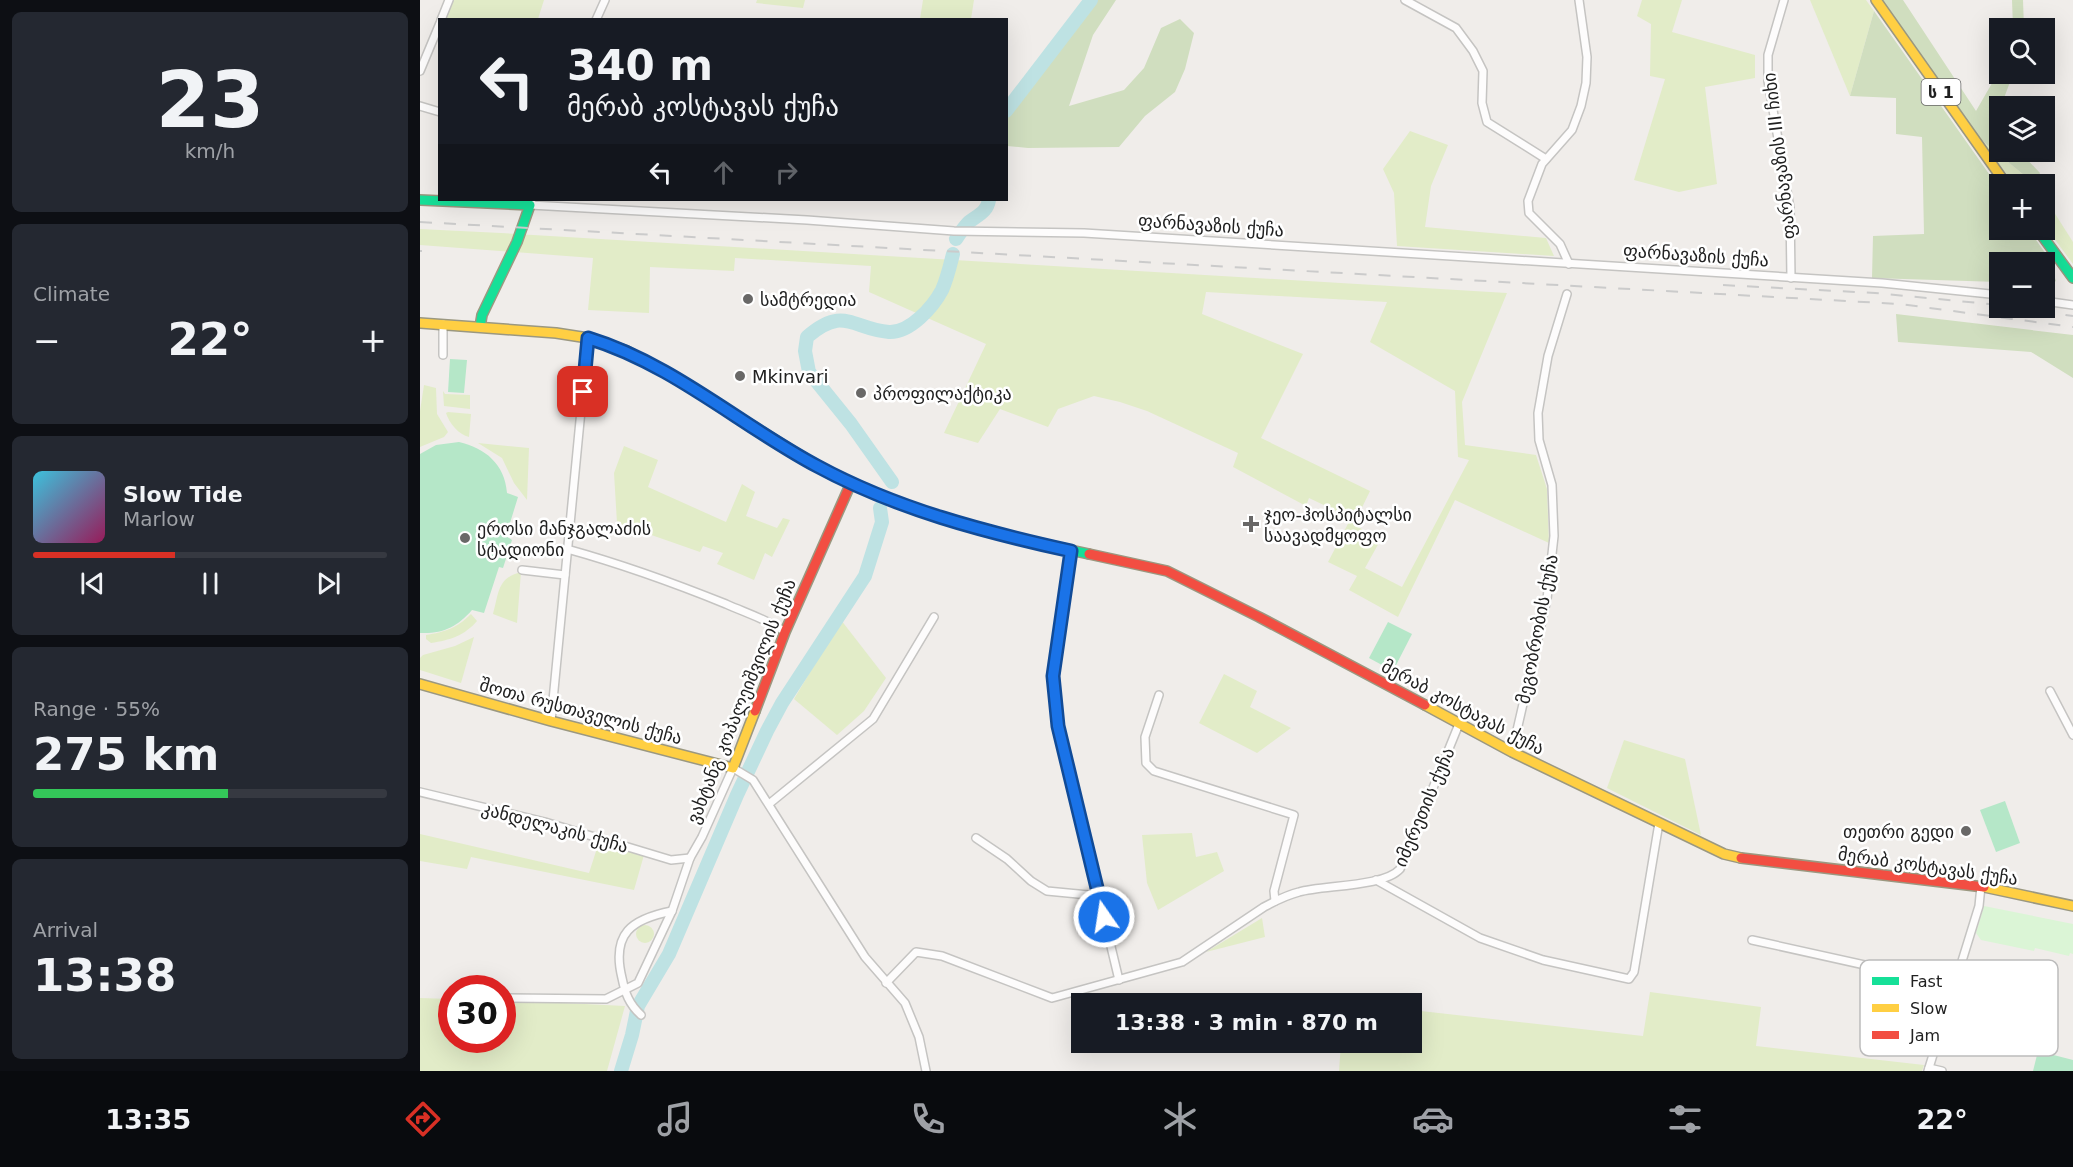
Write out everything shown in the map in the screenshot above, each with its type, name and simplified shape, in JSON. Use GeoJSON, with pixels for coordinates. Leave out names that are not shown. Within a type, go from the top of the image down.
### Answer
{"type":"FeatureCollection","features":[{"type":"Feature","properties":{"kind":"main road","name":"ს 1"},"geometry":{"type":"LineString","coordinates":[[1876,0],[1999,174]]}},
{"type":"Feature","properties":{"kind":"main road","name":"ფარნავაზის ქუჩა"},"geometry":{"type":"LineString","coordinates":[[420,200],[438,200]]}},
{"type":"Feature","properties":{"kind":"main road","name":"ფარნავაზის ქუჩა"},"geometry":{"type":"LineString","coordinates":[[476,201],[531,202]]}},
{"type":"Feature","properties":{"kind":"main road"},"geometry":{"type":"LineString","coordinates":[[480,327],[482,315],[517,242],[531,202]]}},
{"type":"Feature","properties":{"kind":"main road"},"geometry":{"type":"LineString","coordinates":[[2045,240],[2071,275]]}},
{"type":"Feature","properties":{"kind":"main road","name":"მერაბ კოსტავას ქუჩა"},"geometry":{"type":"LineString","coordinates":[[420,323],[588,338],[627,351],[696,390],[807,460],[851,483],[950,520],[1003,536],[1167,571],[1259,616],[1512,752],[1724,854],[1749,860],[1985,887],[2073,906]]}},
{"type":"Feature","properties":{"kind":"main road","name":"ვახტანგ კოპალეიშვილის ქუჩა"},"geometry":{"type":"LineString","coordinates":[[733,768],[785,632],[851,483]]}},
{"type":"Feature","properties":{"kind":"main road","name":"შოთა რუსთაველის ქუჩა"},"geometry":{"type":"LineString","coordinates":[[420,684],[733,768]]}},
{"type":"Feature","properties":{"kind":"street"},"geometry":{"type":"LineString","coordinates":[[441,18],[449,0]]}},
{"type":"Feature","properties":{"kind":"street"},"geometry":{"type":"LineString","coordinates":[[597,18],[605,0]]}},
{"type":"Feature","properties":{"kind":"street"},"geometry":{"type":"LineString","coordinates":[[1406,0],[1456,28],[1473,51],[1483,71],[1482,103],[1487,122],[1546,159]]}},
{"type":"Feature","properties":{"kind":"street"},"geometry":{"type":"LineString","coordinates":[[1569,264],[1560,244],[1529,213],[1528,201],[1542,164],[1572,130],[1581,106],[1586,83],[1587,57],[1579,0]]}},
{"type":"Feature","properties":{"kind":"street","name":"ფარნავაზის III ჩიხი"},"geometry":{"type":"LineString","coordinates":[[1784,0],[1768,55],[1768,81],[1790,208],[1791,278]]}},
{"type":"Feature","properties":{"kind":"street"},"geometry":{"type":"LineString","coordinates":[[420,71],[438,26]]}},
{"type":"Feature","properties":{"kind":"street"},"geometry":{"type":"LineString","coordinates":[[420,106],[438,111]]}},
{"type":"Feature","properties":{"kind":"street","name":"ფარნავაზის ქუჩა"},"geometry":{"type":"LineString","coordinates":[[531,202],[954,231],[1084,233],[1882,283],[1989,294]]}},
{"type":"Feature","properties":{"kind":"street","name":"მეგობრობის ქუჩა"},"geometry":{"type":"LineString","coordinates":[[1512,752],[1546,599],[1554,536],[1552,485],[1539,440],[1538,413],[1548,356],[1567,294]]}},
{"type":"Feature","properties":{"kind":"street"},"geometry":{"type":"LineString","coordinates":[[2055,303],[2073,305]]}},
{"type":"Feature","properties":{"kind":"street"},"geometry":{"type":"LineString","coordinates":[[443,355],[444,324]]}},
{"type":"Feature","properties":{"kind":"street"},"geometry":{"type":"LineString","coordinates":[[551,721],[588,338]]}},
{"type":"Feature","properties":{"kind":"street"},"geometry":{"type":"LineString","coordinates":[[567,549],[615,562],[705,596],[765,620],[785,632]]}},
{"type":"Feature","properties":{"kind":"street"},"geometry":{"type":"LineString","coordinates":[[1071,551],[1053,676],[1058,726],[1119,980]]}},
{"type":"Feature","properties":{"kind":"street"},"geometry":{"type":"LineString","coordinates":[[522,570],[565,574]]}},
{"type":"Feature","properties":{"kind":"street"},"geometry":{"type":"LineString","coordinates":[[769,804],[873,719],[934,617]]}},
{"type":"Feature","properties":{"kind":"street"},"geometry":{"type":"LineString","coordinates":[[2050,691],[2073,735]]}},
{"type":"Feature","properties":{"kind":"street"},"geometry":{"type":"LineString","coordinates":[[1158,695],[1145,737],[1146,763],[1154,771],[1294,815],[1274,891],[1275,901]]}},
{"type":"Feature","properties":{"kind":"street","name":"იმერეთის ქუჩა"},"geometry":{"type":"LineString","coordinates":[[886,982],[916,952],[942,956],[1052,998],[1182,962],[1275,901],[1300,891],[1395,875],[1400,869],[1459,724]]}},
{"type":"Feature","properties":{"kind":"street"},"geometry":{"type":"LineString","coordinates":[[733,768],[753,780],[865,957],[905,1003],[919,1036],[926,1071]]}},
{"type":"Feature","properties":{"kind":"street","name":"ვახტანგ კოპალეიშვილის ქუჩა"},"geometry":{"type":"LineString","coordinates":[[625,991],[638,982],[672,910],[690,858],[733,768]]}},
{"type":"Feature","properties":{"kind":"street","name":"კანდელაკის ქუჩა"},"geometry":{"type":"LineString","coordinates":[[420,792],[545,822],[671,860],[690,858]]}},
{"type":"Feature","properties":{"kind":"street"},"geometry":{"type":"LineString","coordinates":[[1376,880],[1480,938],[1544,960],[1629,979],[1634,972],[1659,823]]}},
{"type":"Feature","properties":{"kind":"street"},"geometry":{"type":"LineString","coordinates":[[976,838],[1008,859],[1030,881],[1047,891],[1099,896]]}},
{"type":"Feature","properties":{"kind":"street"},"geometry":{"type":"LineString","coordinates":[[1962,960],[1985,887]]}},
{"type":"Feature","properties":{"kind":"street"},"geometry":{"type":"LineString","coordinates":[[641,1015],[634,1009],[625,991],[618,963],[622,939],[635,923],[647,916],[672,910]]}},
{"type":"Feature","properties":{"kind":"street"},"geometry":{"type":"LineString","coordinates":[[1752,940],[1860,964]]}},
{"type":"Feature","properties":{"kind":"street"},"geometry":{"type":"LineString","coordinates":[[516,998],[606,999],[625,991]]}},
{"type":"Feature","properties":{"kind":"street"},"geometry":{"type":"LineString","coordinates":[[1929,1070],[1942,1071]]}},
{"type":"Feature","properties":{"kind":"green space"},"geometry":{"type":"Polygon","coordinates":[[[452,0],[544,0],[538,18],[446,18],[452,0]]]}},
{"type":"Feature","properties":{"kind":"green space"},"geometry":{"type":"Polygon","coordinates":[[[757,0],[805,0],[803,8],[756,3],[757,0]]]}},
{"type":"Feature","properties":{"kind":"green space"},"geometry":{"type":"Polygon","coordinates":[[[923,0],[974,0],[971,18],[920,18],[923,0]]]}},
{"type":"Feature","properties":{"kind":"green space"},"geometry":{"type":"Polygon","coordinates":[[[1091,0],[1116,0],[1093,35],[1069,106],[1124,90],[1144,68],[1161,28],[1180,19],[1194,33],[1185,69],[1175,92],[1145,116],[1119,147],[1008,146],[1008,110],[1091,0]]]}},
{"type":"Feature","properties":{"kind":"green space"},"geometry":{"type":"Polygon","coordinates":[[[1642,0],[1682,0],[1672,32],[1755,55],[1755,78],[1705,87],[1717,184],[1679,192],[1634,180],[1665,79],[1650,76],[1651,24],[1637,16],[1642,0]]]}},
{"type":"Feature","properties":{"kind":"green space"},"geometry":{"type":"Polygon","coordinates":[[[1810,0],[1866,0],[1874,11],[1850,96],[1810,0]]]}},
{"type":"Feature","properties":{"kind":"green space"},"geometry":{"type":"Polygon","coordinates":[[[1882,0],[1903,0],[1976,111],[1992,84],[2009,84],[2005,96],[1989,96],[1989,146],[1980,139],[1882,0]]]}},
{"type":"Feature","properties":{"kind":"green space"},"geometry":{"type":"Polygon","coordinates":[[[2012,0],[2023,0],[2024,18],[2013,18],[2012,0]]]}},
{"type":"Feature","properties":{"kind":"green space"},"geometry":{"type":"Polygon","coordinates":[[[1874,11],[1989,174],[1989,240],[2036,240],[2044,252],[1989,252],[1989,282],[1872,278],[1873,236],[1924,234],[1922,137],[1896,134],[1896,98],[1850,96],[1874,11]]]}},
{"type":"Feature","properties":{"kind":"green space"},"geometry":{"type":"Polygon","coordinates":[[[1410,131],[1448,145],[1431,186],[1425,227],[1546,238],[1554,256],[1397,246],[1394,193],[1383,169],[1410,131]]]}},
{"type":"Feature","properties":{"kind":"green space"},"geometry":{"type":"Polygon","coordinates":[[[1997,162],[2008,162],[2023,174],[2006,174],[1997,162]]]}},
{"type":"Feature","properties":{"kind":"green space"},"geometry":{"type":"Polygon","coordinates":[[[2008,162],[2030,162],[2040,173],[2023,174],[2008,162]]]}},
{"type":"Feature","properties":{"kind":"green space"},"geometry":{"type":"Polygon","coordinates":[[[2055,214],[2073,242],[2073,264],[2055,240],[2055,214]]]}},
{"type":"Feature","properties":{"kind":"green space"},"geometry":{"type":"Polygon","coordinates":[[[420,229],[1507,293],[1462,402],[1465,445],[1536,455],[1547,489],[1549,543],[1455,500],[1398,617],[1349,590],[1357,576],[1328,562],[1351,518],[1309,498],[1306,506],[1233,467],[1238,453],[1147,411],[1094,396],[1058,409],[1048,427],[1000,409],[978,443],[944,433],[986,344],[869,292],[871,266],[735,258],[734,271],[650,267],[649,313],[588,310],[593,258],[420,245],[420,229]],[[1206,292],[1202,314],[1303,354],[1261,438],[1370,491],[1354,524],[1380,541],[1365,568],[1402,587],[1469,460],[1458,457],[1455,391],[1370,342],[1387,302],[1206,292]]]}},
{"type":"Feature","properties":{"kind":"green space"},"geometry":{"type":"Polygon","coordinates":[[[1896,314],[2073,335],[2073,378],[2031,352],[1898,342],[1896,314]]]}},
{"type":"Feature","properties":{"kind":"green space"},"geometry":{"type":"Polygon","coordinates":[[[450,359],[467,360],[464,393],[448,392],[450,359]]]}},
{"type":"Feature","properties":{"kind":"green space"},"geometry":{"type":"Polygon","coordinates":[[[424,385],[436,388],[437,414],[448,432],[444,437],[420,447],[420,411],[424,385]]]}},
{"type":"Feature","properties":{"kind":"green space"},"geometry":{"type":"Polygon","coordinates":[[[443,391],[445,394],[470,395],[470,409],[444,406],[443,391]]]}},
{"type":"Feature","properties":{"kind":"green space"},"geometry":{"type":"Polygon","coordinates":[[[448,412],[471,414],[469,437],[455,428],[447,417],[448,412]]]}},
{"type":"Feature","properties":{"kind":"green space","name":"ეროსი მანჯგალაძის სტადიონი"},"geometry":{"type":"Polygon","coordinates":[[[459,442],[477,448],[492,459],[502,474],[507,493],[518,497],[506,536],[512,540],[503,568],[499,567],[484,613],[472,610],[461,621],[443,631],[420,633],[420,454],[436,445],[459,442]]]}},
{"type":"Feature","properties":{"kind":"green space"},"geometry":{"type":"Polygon","coordinates":[[[478,443],[529,448],[527,500],[514,483],[502,458],[478,443]]]}},
{"type":"Feature","properties":{"kind":"green space"},"geometry":{"type":"Polygon","coordinates":[[[624,446],[658,460],[648,487],[726,522],[742,484],[755,492],[746,516],[777,528],[783,518],[790,520],[772,557],[765,553],[754,580],[717,564],[723,553],[703,546],[700,552],[617,523],[614,473],[624,446]]]}},
{"type":"Feature","properties":{"kind":"green space"},"geometry":{"type":"Polygon","coordinates":[[[521,572],[517,623],[493,614],[503,582],[521,572]]]}},
{"type":"Feature","properties":{"kind":"green space"},"geometry":{"type":"Polygon","coordinates":[[[471,614],[477,621],[462,634],[431,643],[426,639],[426,635],[450,629],[471,614]]]}},
{"type":"Feature","properties":{"kind":"green space"},"geometry":{"type":"Polygon","coordinates":[[[841,620],[886,678],[864,711],[837,735],[794,699],[841,620]]]}},
{"type":"Feature","properties":{"kind":"green space"},"geometry":{"type":"Polygon","coordinates":[[[1388,622],[1412,634],[1393,671],[1369,658],[1388,622]]]}},
{"type":"Feature","properties":{"kind":"green space"},"geometry":{"type":"Polygon","coordinates":[[[474,637],[461,683],[420,670],[420,658],[423,655],[455,646],[474,637]]]}},
{"type":"Feature","properties":{"kind":"green space"},"geometry":{"type":"Polygon","coordinates":[[[1224,674],[1257,691],[1250,707],[1291,728],[1257,753],[1199,723],[1224,674]]]}},
{"type":"Feature","properties":{"kind":"green space"},"geometry":{"type":"Polygon","coordinates":[[[1624,740],[1685,759],[1701,835],[1607,788],[1624,740]]]}},
{"type":"Feature","properties":{"kind":"green space"},"geometry":{"type":"Polygon","coordinates":[[[2005,801],[2020,843],[1996,852],[1980,810],[2005,801]]]}},
{"type":"Feature","properties":{"kind":"green space"},"geometry":{"type":"Polygon","coordinates":[[[1192,833],[1196,857],[1217,852],[1224,871],[1158,910],[1147,883],[1142,835],[1192,833]]]}},
{"type":"Feature","properties":{"kind":"green space"},"geometry":{"type":"Polygon","coordinates":[[[420,834],[589,873],[599,842],[644,855],[634,890],[471,857],[467,869],[420,861],[420,834]]]}},
{"type":"Feature","properties":{"kind":"green space"},"geometry":{"type":"Polygon","coordinates":[[[1984,906],[2073,924],[2073,954],[2070,953],[2069,956],[2035,948],[2034,951],[1981,940],[1976,933],[1984,906]]]}},
{"type":"Feature","properties":{"kind":"green space"},"geometry":{"type":"Polygon","coordinates":[[[1262,918],[1265,937],[1206,952],[1262,918]]]}},
{"type":"Feature","properties":{"kind":"green space"},"geometry":{"type":"Polygon","coordinates":[[[645,925],[651,928],[654,934],[651,940],[645,943],[639,940],[636,934],[639,928],[645,925]]]}},
{"type":"Feature","properties":{"kind":"green space"},"geometry":{"type":"Polygon","coordinates":[[[1650,992],[1761,1007],[1756,1046],[1924,1065],[1922,1071],[1339,1071],[1340,1053],[1422,1053],[1422,1011],[1643,1036],[1650,992]]]}},
{"type":"Feature","properties":{"kind":"green space"},"geometry":{"type":"Polygon","coordinates":[[[420,998],[438,999],[438,1053],[516,1053],[516,1001],[625,1006],[607,1071],[420,1071],[420,998]]]}},
{"type":"Feature","properties":{"kind":"green space"},"geometry":{"type":"Polygon","coordinates":[[[2037,1056],[2057,1056],[2073,1060],[2073,1071],[2033,1071],[2037,1056]]]}},
{"type":"Feature","properties":{"kind":"waterway"},"geometry":{"type":"LineString","coordinates":[[1008,108],[1091,0]]}},
{"type":"Feature","properties":{"kind":"waterway"},"geometry":{"type":"LineString","coordinates":[[956,239],[969,222],[984,210],[989,201]]}},
{"type":"Feature","properties":{"kind":"waterway"},"geometry":{"type":"LineString","coordinates":[[892,482],[851,424],[809,372],[805,351],[807,337],[830,322],[848,321],[889,332],[913,324],[938,297],[953,254]]}},
{"type":"Feature","properties":{"kind":"waterway"},"geometry":{"type":"LineString","coordinates":[[621,1071],[638,1006],[669,954],[767,731],[782,703],[865,576],[882,522],[880,508]]}},
{"type":"Feature","properties":{"kind":"railway"},"geometry":{"type":"LineString","coordinates":[[420,222],[1900,304],[2073,327]]}},
{"type":"Feature","properties":{"kind":"railway"},"geometry":{"type":"LineString","coordinates":[[1723,285],[1875,293],[1989,304]]}},
{"type":"Feature","properties":{"kind":"railway"},"geometry":{"type":"LineString","coordinates":[[2055,313],[2073,316]]}},
{"type":"Feature","properties":{"kind":"traffic: fast"},"geometry":{"type":"LineString","coordinates":[[420,200],[438,201]]}},
{"type":"Feature","properties":{"kind":"traffic: fast"},"geometry":{"type":"LineString","coordinates":[[442,201],[530,205],[517,242],[482,315],[480,327]]}},
{"type":"Feature","properties":{"kind":"traffic: fast"},"geometry":{"type":"LineString","coordinates":[[2045,240],[2073,278]]}},
{"type":"Feature","properties":{"kind":"traffic: fast"},"geometry":{"type":"LineString","coordinates":[[745,421],[824,469],[881,495],[969,525],[1089,554]]}},
{"type":"Feature","properties":{"kind":"traffic: slow"},"geometry":{"type":"LineString","coordinates":[[1876,0],[1999,174]]}},
{"type":"Feature","properties":{"kind":"traffic: slow"},"geometry":{"type":"LineString","coordinates":[[420,323],[556,333],[588,338],[627,351],[745,421]]}},
{"type":"Feature","properties":{"kind":"traffic: slow"},"geometry":{"type":"LineString","coordinates":[[420,684],[733,768],[755,711]]}},
{"type":"Feature","properties":{"kind":"traffic: slow"},"geometry":{"type":"LineString","coordinates":[[1425,705],[1512,752],[1724,854],[1741,858]]}},
{"type":"Feature","properties":{"kind":"traffic: slow"},"geometry":{"type":"LineString","coordinates":[[1984,887],[2073,906]]}},
{"type":"Feature","properties":{"kind":"traffic: jam"},"geometry":{"type":"LineString","coordinates":[[755,711],[785,632],[851,483]]}},
{"type":"Feature","properties":{"kind":"traffic: jam"},"geometry":{"type":"LineString","coordinates":[[1089,554],[1167,571],[1425,705]]}},
{"type":"Feature","properties":{"kind":"traffic: jam"},"geometry":{"type":"LineString","coordinates":[[1741,858],[1984,887]]}},
{"type":"Feature","properties":{"kind":"place","name":"სამტრედია"},"geometry":{"type":"Point","coordinates":[748,299]}},
{"type":"Feature","properties":{"kind":"place","name":"Mkinvari"},"geometry":{"type":"Point","coordinates":[740,376]}},
{"type":"Feature","properties":{"kind":"place","name":"პროფილაქტიკა"},"geometry":{"type":"Point","coordinates":[861,393]}},
{"type":"Feature","properties":{"kind":"place","name":"ჯეო-ჰოსპიტალსი საავადმყოფო"},"geometry":{"type":"Point","coordinates":[1251,524]}},
{"type":"Feature","properties":{"kind":"place","name":"ეროსი მანჯგალაძის სტადიონი"},"geometry":{"type":"Point","coordinates":[465,538]}},
{"type":"Feature","properties":{"kind":"place","name":"თეთრი გედი"},"geometry":{"type":"Point","coordinates":[1966,831]}},
{"type":"Feature","properties":{"kind":"route"},"geometry":{"type":"LineString","coordinates":[[583,392],[588,338],[627,351],[696,390],[807,460],[851,483],[950,520],[1003,536],[1071,551],[1053,676],[1058,726],[1104,917]]}}]}
